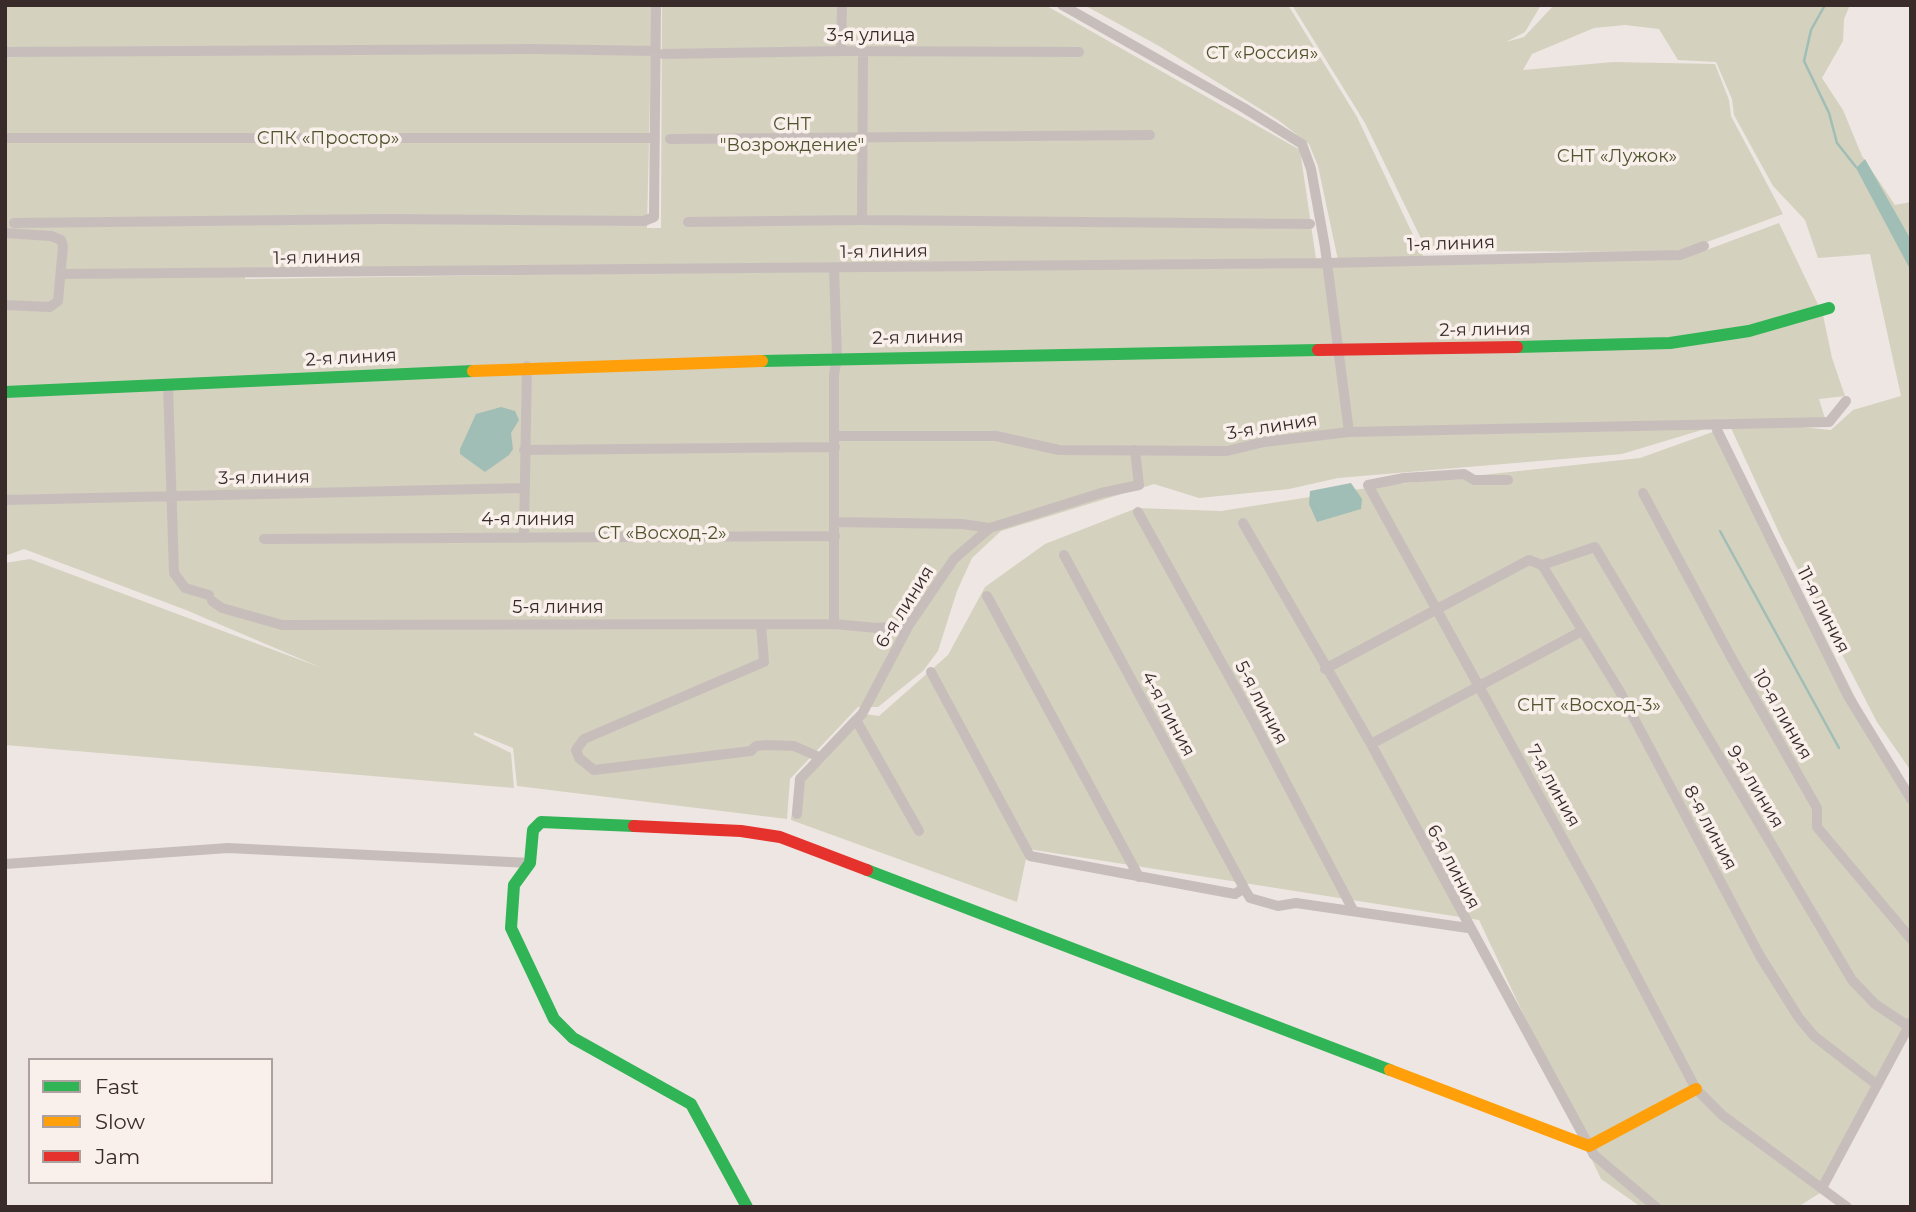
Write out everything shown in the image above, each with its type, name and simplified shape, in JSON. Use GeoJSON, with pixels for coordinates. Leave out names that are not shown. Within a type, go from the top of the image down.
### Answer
{"type":"FeatureCollection","features":[{"type":"Feature","properties":{"kind":"street"},"geometry":{"type":"LineString","coordinates":[[14,223],[385,219],[644,222],[654,217],[659,53],[656,5]]}},
{"type":"Feature","properties":{"kind":"street"},"geometry":{"type":"LineString","coordinates":[[841,51],[842,5]]}},
{"type":"Feature","properties":{"kind":"street"},"geometry":{"type":"LineString","coordinates":[[1062,5],[1302,144],[1311,169],[1349,432]]}},
{"type":"Feature","properties":{"kind":"street","name":"3-я улица"},"geometry":{"type":"LineString","coordinates":[[5,51],[534,49],[659,53],[1079,52]]}},
{"type":"Feature","properties":{"kind":"street"},"geometry":{"type":"LineString","coordinates":[[862,220],[863,51]]}},
{"type":"Feature","properties":{"kind":"street"},"geometry":{"type":"LineString","coordinates":[[670,139],[1150,135]]}},
{"type":"Feature","properties":{"kind":"street"},"geometry":{"type":"LineString","coordinates":[[5,138],[655,138]]}},
{"type":"Feature","properties":{"kind":"street"},"geometry":{"type":"LineString","coordinates":[[688,222],[862,220],[1310,225]]}},
{"type":"Feature","properties":{"kind":"street"},"geometry":{"type":"LineString","coordinates":[[5,233],[51,236],[61,240],[62,274],[58,302],[50,307],[5,305]]}},
{"type":"Feature","properties":{"kind":"street","name":"1-я линия"},"geometry":{"type":"LineString","coordinates":[[62,274],[1326,263],[1680,255],[1704,246]]}},
{"type":"Feature","properties":{"kind":"street"},"geometry":{"type":"LineString","coordinates":[[834,268],[837,356],[834,375],[834,624]]}},
{"type":"Feature","properties":{"kind":"street","name":"2-я линия"},"geometry":{"type":"LineString","coordinates":[[5,392],[527,366],[837,356],[1670,343],[1749,331],[1829,308]]}},
{"type":"Feature","properties":{"kind":"street"},"geometry":{"type":"LineString","coordinates":[[524,535],[527,366]]}},
{"type":"Feature","properties":{"kind":"street","name":"5-я линия"},"geometry":{"type":"LineString","coordinates":[[168,385],[169,496],[174,573],[185,587],[211,598],[222,608],[247,617],[282,625],[834,624],[877,628],[909,625]]}},
{"type":"Feature","properties":{"kind":"street","name":"3-я линия"},"geometry":{"type":"LineString","coordinates":[[524,450],[996,436],[1059,450],[1227,451],[1264,442],[1349,432],[1716,427],[1829,422],[1846,401]]}},
{"type":"Feature","properties":{"kind":"street","name":"11-я линия"},"geometry":{"type":"LineString","coordinates":[[1716,427],[1848,696],[1911,799]]}},
{"type":"Feature","properties":{"kind":"street"},"geometry":{"type":"LineString","coordinates":[[835,522],[962,524],[990,528],[1139,485],[1135,450]]}},
{"type":"Feature","properties":{"kind":"street","name":"7-я линия"},"geometry":{"type":"LineString","coordinates":[[1508,480],[1474,480],[1464,474],[1404,478],[1368,485],[1480,685],[1696,1089],[1723,1115],[1846,1207]]}},
{"type":"Feature","properties":{"kind":"street","name":"3-я линия"},"geometry":{"type":"LineString","coordinates":[[5,499],[524,488]]}},
{"type":"Feature","properties":{"kind":"street","name":"10-я линия"},"geometry":{"type":"LineString","coordinates":[[1643,493],[1731,657],[1817,808],[1817,828],[1911,939]]}},
{"type":"Feature","properties":{"kind":"street","name":"5-я линия"},"geometry":{"type":"LineString","coordinates":[[1138,512],[1250,714],[1353,910]]}},
{"type":"Feature","properties":{"kind":"street","name":"6-я линия"},"geometry":{"type":"LineString","coordinates":[[1243,523],[1325,669],[1371,744],[1588,1146],[1607,1169],[1656,1207]]}},
{"type":"Feature","properties":{"kind":"street","name":"6-я линия"},"geometry":{"type":"LineString","coordinates":[[859,717],[909,625],[954,559],[990,528]]}},
{"type":"Feature","properties":{"kind":"street","name":"4-я линия"},"geometry":{"type":"LineString","coordinates":[[264,539],[524,535],[835,536]]}},
{"type":"Feature","properties":{"kind":"street","name":"9-я линия"},"geometry":{"type":"LineString","coordinates":[[1542,565],[1595,547],[1852,980],[1875,1004],[1909,1024]]}},
{"type":"Feature","properties":{"kind":"street","name":"4-я линия"},"geometry":{"type":"LineString","coordinates":[[1064,555],[1244,888]]}},
{"type":"Feature","properties":{"kind":"street"},"geometry":{"type":"LineString","coordinates":[[1325,669],[1529,560],[1542,565]]}},
{"type":"Feature","properties":{"kind":"street","name":"8-я линия"},"geometry":{"type":"LineString","coordinates":[[1542,565],[1619,690],[1760,956],[1799,1018],[1814,1036],[1876,1084]]}},
{"type":"Feature","properties":{"kind":"street"},"geometry":{"type":"LineString","coordinates":[[987,596],[1139,877]]}},
{"type":"Feature","properties":{"kind":"street"},"geometry":{"type":"LineString","coordinates":[[761,624],[764,662],[584,739],[576,750],[579,758],[594,770],[751,751],[756,746],[766,745],[794,746],[819,757]]}},
{"type":"Feature","properties":{"kind":"street"},"geometry":{"type":"LineString","coordinates":[[1371,744],[1582,631]]}},
{"type":"Feature","properties":{"kind":"street"},"geometry":{"type":"LineString","coordinates":[[931,672],[1030,856],[1235,894],[1244,888],[1250,898],[1278,906],[1296,903],[1468,928]]}},
{"type":"Feature","properties":{"kind":"street"},"geometry":{"type":"LineString","coordinates":[[797,814],[800,779],[859,717],[919,831]]}},
{"type":"Feature","properties":{"kind":"street"},"geometry":{"type":"LineString","coordinates":[[747,1207],[691,1104],[573,1038],[554,1019],[511,928],[514,885],[530,863],[533,830],[541,822],[741,831],[780,838],[1588,1146],[1696,1089]]}},
{"type":"Feature","properties":{"kind":"street"},"geometry":{"type":"LineString","coordinates":[[5,864],[228,848],[530,863]]}},
{"type":"Feature","properties":{"kind":"street"},"geometry":{"type":"LineString","coordinates":[[1822,1188],[1909,1024]]}},
{"type":"Feature","properties":{"kind":"green space"},"geometry":{"type":"Polygon","coordinates":[[[5,5],[652,5],[647,228],[661,228],[662,5],[1045,5],[1300,150],[1316,259],[245,273],[245,279],[1685,258],[1779,223],[1823,315],[1832,358],[1845,396],[1819,399],[1827,425],[1791,426],[1831,430],[1853,410],[1901,396],[1870,254],[1818,258],[1805,220],[1773,186],[1734,115],[1732,99],[1716,62],[1678,60],[1659,29],[1625,25],[1594,28],[1532,54],[1523,70],[1613,62],[1715,64],[1729,100],[1731,116],[1783,214],[1680,252],[1427,251],[1365,123],[1292,5],[1541,5],[1525,32],[1506,42],[1524,37],[1554,5],[1850,5],[1844,19],[1843,41],[1822,78],[1843,110],[1862,156],[1895,205],[1911,202],[1911,771],[1877,722],[1782,539],[1731,428],[1715,426],[1622,454],[1338,478],[1289,489],[1199,498],[1154,484],[1001,531],[972,558],[957,591],[938,651],[923,671],[878,707],[858,707],[790,779],[787,819],[517,786],[513,748],[474,732],[474,735],[511,753],[514,788],[5,745],[5,563],[30,559],[322,668],[186,610],[24,549],[5,556],[5,5]]]}},
{"type":"Feature","properties":{"kind":"green space","name":"СТ «Россия»"},"geometry":{"type":"Polygon","coordinates":[[[1084,5],[1288,5],[1357,117],[1424,258],[1338,260],[1318,166],[1309,144],[1278,120],[1159,46],[1084,5]]]}},
{"type":"Feature","properties":{"kind":"green space","name":"СНТ «Восход-3»"},"geometry":{"type":"Polygon","coordinates":[[[1721,429],[1893,773],[1911,795],[1911,1026],[1823,1191],[1798,1207],[1641,1207],[1601,1179],[1479,920],[1028,849],[1017,902],[791,820],[796,776],[858,713],[879,716],[948,655],[985,587],[1045,544],[1137,508],[1221,511],[1380,486],[1640,458],[1721,429]]]}},
{"type":"Feature","properties":{"kind":"water"},"geometry":{"type":"Polygon","coordinates":[[[1865,159],[1911,240],[1911,271],[1856,168],[1865,159]]]}},
{"type":"Feature","properties":{"kind":"water"},"geometry":{"type":"Polygon","coordinates":[[[501,407],[515,411],[519,420],[511,433],[513,449],[485,472],[460,454],[460,449],[476,414],[501,407]]]}},
{"type":"Feature","properties":{"kind":"water"},"geometry":{"type":"Polygon","coordinates":[[[1351,483],[1362,499],[1361,509],[1317,522],[1309,504],[1310,491],[1351,483]]]}},
{"type":"Feature","properties":{"kind":"waterway"},"geometry":{"type":"LineString","coordinates":[[1825,5],[1811,30],[1804,61],[1829,113],[1837,143],[1856,167]]}},
{"type":"Feature","properties":{"kind":"waterway"},"geometry":{"type":"LineString","coordinates":[[1720,531],[1839,748]]}},
{"type":"Feature","properties":{"kind":"traffic: fast"},"geometry":{"type":"LineString","coordinates":[[1517,347],[1670,343],[1749,331],[1829,308]]}},
{"type":"Feature","properties":{"kind":"traffic: fast"},"geometry":{"type":"LineString","coordinates":[[762,361],[1318,350]]}},
{"type":"Feature","properties":{"kind":"traffic: fast"},"geometry":{"type":"LineString","coordinates":[[5,392],[473,371]]}},
{"type":"Feature","properties":{"kind":"traffic: fast"},"geometry":{"type":"LineString","coordinates":[[634,826],[541,822],[533,830],[530,863],[514,885],[511,928],[554,1019],[573,1038],[691,1104],[747,1207]]}},
{"type":"Feature","properties":{"kind":"traffic: fast"},"geometry":{"type":"LineString","coordinates":[[867,870],[1390,1070]]}},
{"type":"Feature","properties":{"kind":"traffic: slow"},"geometry":{"type":"LineString","coordinates":[[473,371],[762,361]]}},
{"type":"Feature","properties":{"kind":"traffic: slow"},"geometry":{"type":"LineString","coordinates":[[1390,1070],[1589,1146],[1696,1089]]}},
{"type":"Feature","properties":{"kind":"traffic: jam"},"geometry":{"type":"LineString","coordinates":[[1318,350],[1517,347]]}},
{"type":"Feature","properties":{"kind":"traffic: jam"},"geometry":{"type":"LineString","coordinates":[[634,826],[741,831],[780,837],[867,870]]}},
{"type":"Feature","properties":{"kind":"park label","name":"СНТ \"Возрождение\""},"geometry":{"type":"Point","coordinates":[792,135]}},
{"type":"Feature","properties":{"kind":"park label","name":"СПК «Простор»"},"geometry":{"type":"Point","coordinates":[328,139]}},
{"type":"Feature","properties":{"kind":"park label","name":"СНТ «Лужок»"},"geometry":{"type":"Point","coordinates":[1617,157]}},
{"type":"Feature","properties":{"kind":"park label","name":"СТ «Восход-2»"},"geometry":{"type":"Point","coordinates":[662,534]}}]}
